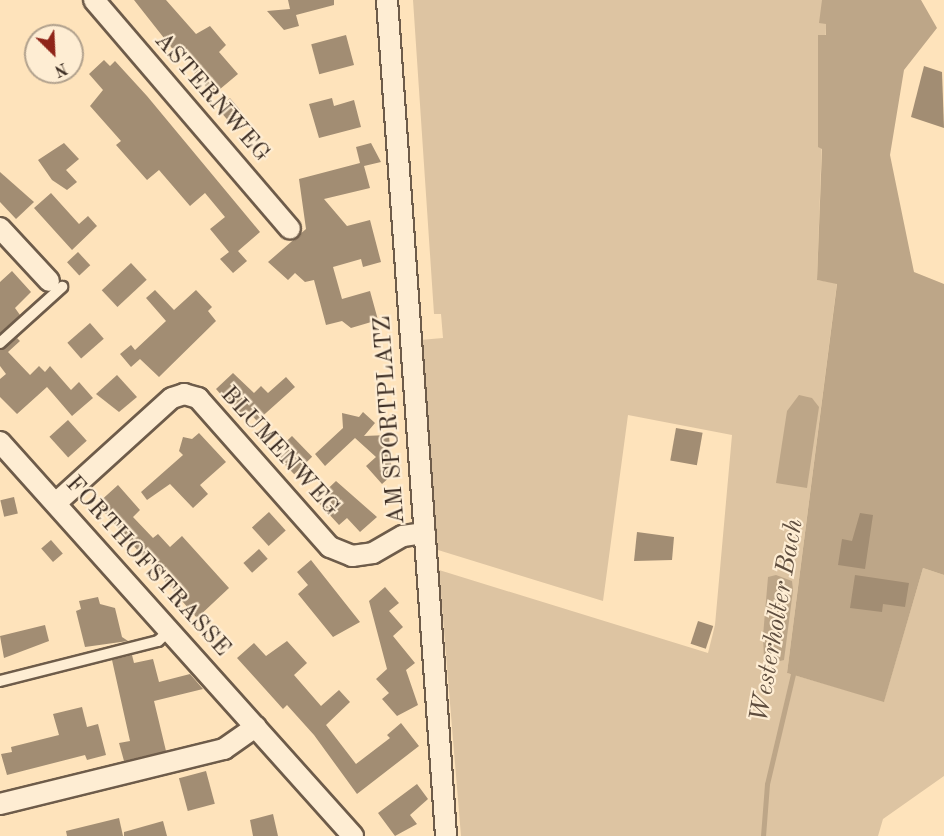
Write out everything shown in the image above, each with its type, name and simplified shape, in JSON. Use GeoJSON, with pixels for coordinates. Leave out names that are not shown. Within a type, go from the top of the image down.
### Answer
{"type":"FeatureCollection","features":[{"type":"Feature","properties":{"kind":"street","name":"ASTERNWEG"},"geometry":{"type":"LineString","coordinates":[[94,0],[290,229]]}},
{"type":"Feature","properties":{"kind":"street","name":"AM SPORTPLATZ"},"geometry":{"type":"LineString","coordinates":[[387,0],[446,836]]}},
{"type":"Feature","properties":{"kind":"street"},"geometry":{"type":"LineString","coordinates":[[0,228],[56,284]]}},
{"type":"Feature","properties":{"kind":"street","name":"BLUMENWEG"},"geometry":{"type":"LineString","coordinates":[[56,503],[172,398],[184,394],[198,398],[330,547],[352,556],[373,553],[403,536],[425,533]]}},
{"type":"Feature","properties":{"kind":"street","name":"FORTHOFSTRASSE"},"geometry":{"type":"LineString","coordinates":[[0,442],[353,836]]}},
{"type":"Feature","properties":{"kind":"street"},"geometry":{"type":"LineString","coordinates":[[0,804],[224,749],[256,727]]}},
{"type":"Feature","properties":{"kind":"lane"},"geometry":{"type":"LineString","coordinates":[[0,343],[56,284]]}},
{"type":"Feature","properties":{"kind":"lane"},"geometry":{"type":"LineString","coordinates":[[0,681],[158,641],[169,631]]}},
{"type":"Feature","properties":{"kind":"shaded area"},"geometry":{"type":"Polygon","coordinates":[[[413,0],[827,0],[817,280],[837,283],[787,673],[884,701],[923,568],[944,575],[944,776],[883,819],[878,836],[461,836],[439,570],[708,653],[715,625],[732,435],[628,415],[603,601],[438,550],[420,340],[443,338],[441,314],[434,314],[413,0]]]}},
{"type":"Feature","properties":{"kind":"water"},"geometry":{"type":"Polygon","coordinates":[[[822,0],[921,0],[937,28],[904,70],[890,155],[914,272],[944,284],[944,575],[923,568],[884,702],[787,673],[837,284],[817,280],[822,149],[818,147],[818,35],[826,35],[826,24],[819,23],[822,0]]]}},
{"type":"Feature","properties":{"kind":"water"},"geometry":{"type":"Polygon","coordinates":[[[799,395],[812,398],[819,407],[807,488],[776,483],[787,411],[799,395]]]}},
{"type":"Feature","properties":{"kind":"water"},"geometry":{"type":"Polygon","coordinates":[[[776,575],[792,581],[793,590],[784,660],[776,662],[764,658],[763,636],[768,577],[776,575]]]}},
{"type":"Feature","properties":{"kind":"building"},"geometry":{"type":"Polygon","coordinates":[[[134,0],[166,0],[196,34],[210,26],[226,45],[219,52],[238,74],[213,95],[194,73],[198,70],[179,48],[175,52],[134,0]]]}},
{"type":"Feature","properties":{"kind":"building"},"geometry":{"type":"Polygon","coordinates":[[[288,0],[334,0],[334,5],[296,15],[299,26],[284,30],[267,11],[290,9],[288,0]]]}},
{"type":"Feature","properties":{"kind":"building"},"geometry":{"type":"Polygon","coordinates":[[[346,35],[354,65],[319,74],[311,44],[346,35]]]}},
{"type":"Feature","properties":{"kind":"building"},"geometry":{"type":"Polygon","coordinates":[[[104,60],[110,66],[115,61],[147,96],[260,232],[238,251],[247,261],[233,273],[220,259],[229,252],[210,229],[225,217],[205,193],[190,206],[159,170],[147,180],[116,145],[121,141],[90,106],[103,90],[89,74],[104,60]]]}},
{"type":"Feature","properties":{"kind":"building"},"geometry":{"type":"Polygon","coordinates":[[[924,66],[942,72],[944,128],[911,117],[924,66]]]}},
{"type":"Feature","properties":{"kind":"building"},"geometry":{"type":"Polygon","coordinates":[[[230,98],[240,110],[228,121],[218,108],[230,98]]]}},
{"type":"Feature","properties":{"kind":"building"},"geometry":{"type":"Polygon","coordinates":[[[332,98],[334,106],[354,100],[361,127],[319,138],[309,104],[332,98]]]}},
{"type":"Feature","properties":{"kind":"building"},"geometry":{"type":"Polygon","coordinates":[[[64,143],[79,159],[66,170],[77,182],[67,190],[52,180],[38,160],[64,143]]]}},
{"type":"Feature","properties":{"kind":"building"},"geometry":{"type":"Polygon","coordinates":[[[371,143],[381,162],[364,166],[370,188],[324,199],[347,226],[370,220],[381,262],[363,267],[361,259],[333,267],[342,299],[370,291],[378,320],[351,328],[342,321],[326,325],[314,280],[305,282],[295,273],[288,280],[268,262],[306,229],[299,179],[360,163],[356,147],[371,143]]]}},
{"type":"Feature","properties":{"kind":"building"},"geometry":{"type":"Polygon","coordinates":[[[0,172],[34,202],[16,219],[0,202],[0,172]]]}},
{"type":"Feature","properties":{"kind":"building"},"geometry":{"type":"Polygon","coordinates":[[[51,193],[79,224],[88,216],[97,226],[72,250],[34,208],[51,193]]]}},
{"type":"Feature","properties":{"kind":"building"},"geometry":{"type":"Polygon","coordinates":[[[78,252],[90,265],[79,275],[67,262],[78,252]]]}},
{"type":"Feature","properties":{"kind":"building"},"geometry":{"type":"Polygon","coordinates":[[[131,263],[147,280],[117,307],[102,290],[131,263]]]}},
{"type":"Feature","properties":{"kind":"building"},"geometry":{"type":"Polygon","coordinates":[[[12,271],[31,292],[15,308],[20,315],[0,333],[0,282],[12,271]]]}},
{"type":"Feature","properties":{"kind":"building"},"geometry":{"type":"Polygon","coordinates":[[[155,290],[174,310],[196,290],[212,307],[208,311],[216,321],[159,377],[140,359],[131,367],[120,354],[131,345],[135,350],[166,321],[146,298],[155,290]]]}},
{"type":"Feature","properties":{"kind":"building"},"geometry":{"type":"Polygon","coordinates":[[[90,323],[104,339],[81,359],[67,343],[90,323]]]}},
{"type":"Feature","properties":{"kind":"building"},"geometry":{"type":"Polygon","coordinates":[[[17,338],[20,341],[8,352],[30,375],[39,366],[45,372],[50,366],[71,390],[79,382],[93,398],[72,416],[47,387],[17,414],[0,397],[0,379],[6,374],[0,366],[0,350],[17,338]]]}},
{"type":"Feature","properties":{"kind":"building"},"geometry":{"type":"Polygon","coordinates":[[[233,373],[254,393],[261,386],[268,393],[286,377],[295,387],[257,421],[248,411],[241,417],[216,389],[233,373]]]}},
{"type":"Feature","properties":{"kind":"building"},"geometry":{"type":"Polygon","coordinates":[[[117,375],[137,397],[119,412],[96,394],[117,375]]]}},
{"type":"Feature","properties":{"kind":"building"},"geometry":{"type":"Polygon","coordinates":[[[363,412],[375,423],[364,436],[389,435],[392,475],[382,484],[366,466],[376,457],[355,438],[325,466],[315,454],[343,428],[342,413],[359,417],[363,412]]]}},
{"type":"Feature","properties":{"kind":"building"},"geometry":{"type":"Polygon","coordinates":[[[68,420],[87,441],[68,458],[49,437],[68,420]]]}},
{"type":"Feature","properties":{"kind":"building"},"geometry":{"type":"Polygon","coordinates":[[[676,428],[703,433],[697,465],[670,460],[676,428]]]}},
{"type":"Feature","properties":{"kind":"building"},"geometry":{"type":"Polygon","coordinates":[[[199,433],[226,462],[200,485],[208,494],[193,508],[170,484],[147,500],[141,492],[183,455],[179,451],[183,437],[192,439],[199,433]]]}},
{"type":"Feature","properties":{"kind":"building"},"geometry":{"type":"Polygon","coordinates":[[[292,436],[312,457],[294,474],[274,453],[292,436]]]}},
{"type":"Feature","properties":{"kind":"building"},"geometry":{"type":"Polygon","coordinates":[[[336,481],[377,517],[360,532],[347,518],[339,525],[316,500],[336,481]]]}},
{"type":"Feature","properties":{"kind":"building"},"geometry":{"type":"Polygon","coordinates":[[[118,485],[140,510],[133,517],[153,538],[158,534],[170,547],[182,536],[229,588],[197,618],[97,504],[118,485]]]}},
{"type":"Feature","properties":{"kind":"building"},"geometry":{"type":"Polygon","coordinates":[[[14,497],[18,514],[4,517],[0,500],[14,497]]]}},
{"type":"Feature","properties":{"kind":"building"},"geometry":{"type":"Polygon","coordinates":[[[269,512],[286,531],[269,546],[252,527],[269,512]]]}},
{"type":"Feature","properties":{"kind":"building"},"geometry":{"type":"Polygon","coordinates":[[[860,513],[873,515],[865,569],[838,565],[842,539],[852,541],[860,513]]]}},
{"type":"Feature","properties":{"kind":"building"},"geometry":{"type":"Polygon","coordinates":[[[637,532],[674,537],[672,560],[634,561],[637,532]]]}},
{"type":"Feature","properties":{"kind":"building"},"geometry":{"type":"Polygon","coordinates":[[[51,540],[63,554],[53,562],[41,549],[51,540]]]}},
{"type":"Feature","properties":{"kind":"building"},"geometry":{"type":"Polygon","coordinates":[[[259,549],[268,559],[252,573],[243,563],[259,549]]]}},
{"type":"Feature","properties":{"kind":"building"},"geometry":{"type":"Polygon","coordinates":[[[311,560],[360,622],[333,637],[298,594],[308,585],[297,572],[311,560]]]}},
{"type":"Feature","properties":{"kind":"building"},"geometry":{"type":"Polygon","coordinates":[[[855,575],[909,583],[905,607],[883,604],[882,612],[850,608],[855,575]]]}},
{"type":"Feature","properties":{"kind":"building"},"geometry":{"type":"Polygon","coordinates":[[[385,587],[399,603],[389,611],[403,627],[393,636],[415,663],[406,670],[418,705],[397,716],[382,699],[389,693],[376,679],[387,669],[369,601],[385,587]]]}},
{"type":"Feature","properties":{"kind":"building"},"geometry":{"type":"Polygon","coordinates":[[[98,597],[100,604],[115,608],[122,637],[128,641],[85,647],[76,611],[81,609],[79,601],[98,597]]]}},
{"type":"Feature","properties":{"kind":"building"},"geometry":{"type":"Polygon","coordinates":[[[698,621],[713,626],[706,649],[691,644],[698,621]]]}},
{"type":"Feature","properties":{"kind":"building"},"geometry":{"type":"Polygon","coordinates":[[[45,625],[49,641],[4,658],[0,636],[45,625]]]}},
{"type":"Feature","properties":{"kind":"building"},"geometry":{"type":"Polygon","coordinates":[[[287,641],[307,663],[294,675],[321,706],[339,690],[350,702],[326,725],[356,764],[390,738],[387,735],[401,723],[419,746],[357,794],[314,735],[287,705],[283,709],[237,658],[254,643],[266,656],[287,641]]]}},
{"type":"Feature","properties":{"kind":"building"},"geometry":{"type":"Polygon","coordinates":[[[132,655],[134,663],[153,659],[159,682],[190,674],[203,689],[154,701],[166,751],[124,761],[119,743],[130,741],[112,660],[132,655]]]}},
{"type":"Feature","properties":{"kind":"building"},"geometry":{"type":"Polygon","coordinates":[[[82,707],[87,727],[98,724],[106,755],[87,760],[85,755],[7,775],[1,754],[12,752],[11,747],[59,735],[53,714],[82,707]]]}},
{"type":"Feature","properties":{"kind":"building"},"geometry":{"type":"Polygon","coordinates":[[[206,771],[215,804],[188,811],[179,778],[206,771]]]}},
{"type":"Feature","properties":{"kind":"building"},"geometry":{"type":"Polygon","coordinates":[[[417,784],[428,799],[410,815],[417,824],[395,836],[378,813],[417,784]]]}},
{"type":"Feature","properties":{"kind":"building"},"geometry":{"type":"Polygon","coordinates":[[[273,814],[278,836],[253,836],[250,820],[273,814]]]}},
{"type":"Feature","properties":{"kind":"building"},"geometry":{"type":"Polygon","coordinates":[[[119,818],[123,836],[67,836],[66,831],[119,818]]]}},
{"type":"Feature","properties":{"kind":"building"},"geometry":{"type":"Polygon","coordinates":[[[163,821],[167,836],[124,836],[124,832],[163,821]]]}},
{"type":"Feature","properties":{"kind":"waterway","name":"Westerholter Bach"},"geometry":{"type":"LineString","coordinates":[[763,836],[767,784],[794,670]]}}]}
